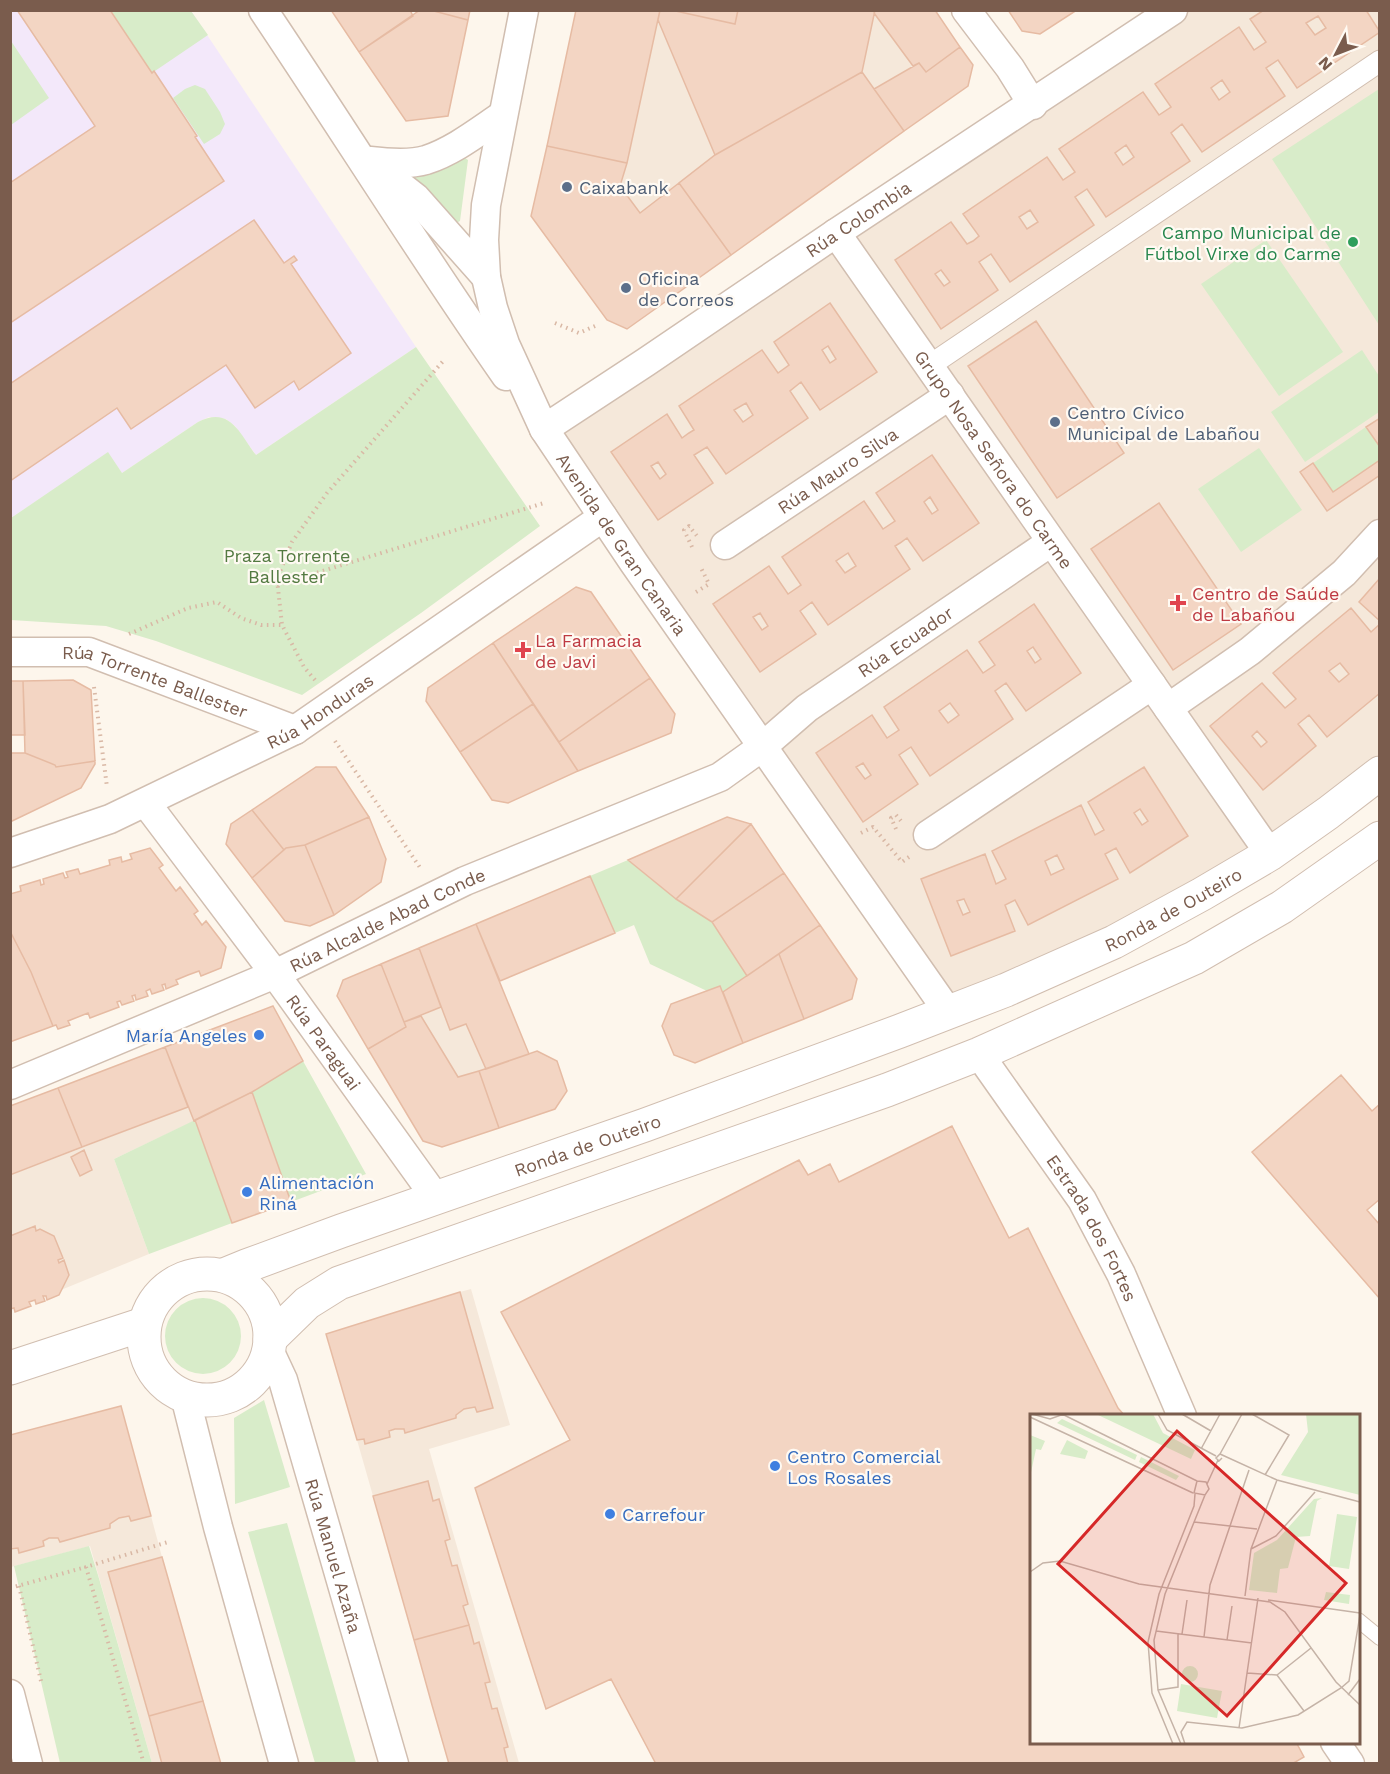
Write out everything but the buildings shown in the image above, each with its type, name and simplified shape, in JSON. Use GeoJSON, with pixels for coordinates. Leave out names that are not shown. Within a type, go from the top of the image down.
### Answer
{"type":"FeatureCollection","features":[{"type":"Feature","properties":{"kind":"street"},"geometry":{"type":"LineString","coordinates":[[263,10],[363,156],[402,222],[544,429]]}},
{"type":"Feature","properties":{"kind":"street","name":"Avenida de Gran Canaria"},"geometry":{"type":"LineString","coordinates":[[524,10],[486,205],[484,240],[486,277],[505,344],[544,429],[762,747],[949,1013]]}},
{"type":"Feature","properties":{"kind":"street"},"geometry":{"type":"LineString","coordinates":[[966,10],[1010,68],[1033,105]]}},
{"type":"Feature","properties":{"kind":"street","name":"Rúa Colombia"},"geometry":{"type":"LineString","coordinates":[[544,429],[1173,10]]}},
{"type":"Feature","properties":{"kind":"street"},"geometry":{"type":"LineString","coordinates":[[929,366],[1380,61]]}},
{"type":"Feature","properties":{"kind":"street"},"geometry":{"type":"LineString","coordinates":[[363,156],[394,163],[424,160],[453,148],[503,115]]}},
{"type":"Feature","properties":{"kind":"street"},"geometry":{"type":"LineString","coordinates":[[363,156],[416,198],[486,277]]}},
{"type":"Feature","properties":{"kind":"street"},"geometry":{"type":"LineString","coordinates":[[402,222],[433,250],[486,277]]}},
{"type":"Feature","properties":{"kind":"street","name":"Grupo Nosa Señora do Carme"},"geometry":{"type":"LineString","coordinates":[[836,233],[1270,854]]}},
{"type":"Feature","properties":{"kind":"street","name":"Rúa Mauro Silva"},"geometry":{"type":"LineString","coordinates":[[725,545],[950,395]]}},
{"type":"Feature","properties":{"kind":"street","name":"Rúa Honduras"},"geometry":{"type":"LineString","coordinates":[[10,853],[110,819],[315,716],[603,517]]}},
{"type":"Feature","properties":{"kind":"street"},"geometry":{"type":"LineString","coordinates":[[928,836],[1160,697],[1250,651],[1344,573],[1380,534]]}},
{"type":"Feature","properties":{"kind":"street","name":"Rúa Ecuador"},"geometry":{"type":"LineString","coordinates":[[762,747],[807,708],[1051,542]]}},
{"type":"Feature","properties":{"kind":"street","name":"Rúa Torrente Ballester"},"geometry":{"type":"LineString","coordinates":[[10,652],[89,652],[315,716]]}},
{"type":"Feature","properties":{"kind":"street","name":"Rúa Alcalde Abad Conde"},"geometry":{"type":"LineString","coordinates":[[10,1084],[275,974],[465,881],[720,777],[762,747]]}},
{"type":"Feature","properties":{"kind":"street","name":"Ronda de Outeiro"},"geometry":{"type":"LineString","coordinates":[[144,1324],[152,1305],[165,1289],[182,1278],[203,1273],[224,1275],[341,1231],[645,1125],[949,1013],[1114,942],[1270,854],[1380,773]]}},
{"type":"Feature","properties":{"kind":"street","name":"Rúa Paraguai"},"geometry":{"type":"LineString","coordinates":[[146,802],[275,974],[436,1198]]}},
{"type":"Feature","properties":{"kind":"street"},"geometry":{"type":"LineString","coordinates":[[269,1344],[307,1303],[339,1282],[887,1090],[979,1054],[1194,958],[1282,907],[1380,838]]}},
{"type":"Feature","properties":{"kind":"street"},"geometry":{"type":"LineString","coordinates":[[949,1013],[979,1054]]}},
{"type":"Feature","properties":{"kind":"street","name":"Estrada dos Fortes"},"geometry":{"type":"LineString","coordinates":[[979,1054],[1082,1200],[1121,1274],[1181,1414]]}},
{"type":"Feature","properties":{"kind":"street"},"geometry":{"type":"LineString","coordinates":[[10,1368],[144,1324],[144,1342],[148,1360],[156,1375],[169,1388],[185,1396],[203,1400],[221,1398],[238,1392],[252,1381],[262,1366],[269,1344],[267,1318],[257,1299],[242,1284],[224,1275]]}},
{"type":"Feature","properties":{"kind":"street","name":"Rúa Manuel Azaña"},"geometry":{"type":"LineString","coordinates":[[269,1344],[283,1380],[394,1764]]}},
{"type":"Feature","properties":{"kind":"street"},"geometry":{"type":"LineString","coordinates":[[185,1396],[218,1527],[284,1764]]}},
{"type":"Feature","properties":{"kind":"street"},"geometry":{"type":"LineString","coordinates":[[10,1694],[28,1764]]}},
{"type":"Feature","properties":{"kind":"street"},"geometry":{"type":"LineString","coordinates":[[1336,1744],[1350,1764]]}},
{"type":"Feature","properties":{"kind":"lane"},"geometry":{"type":"LineString","coordinates":[[1155,1351],[1195,1414]]}},
{"type":"Feature","properties":{"kind":"lane"},"geometry":{"type":"LineString","coordinates":[[1360,1621],[1380,1638]]}},
{"type":"Feature","properties":{"kind":"path"},"geometry":{"type":"LineString","coordinates":[[555,324],[579,333],[595,326]]}},
{"type":"Feature","properties":{"kind":"path"},"geometry":{"type":"LineString","coordinates":[[439,894],[315,716],[304,667],[282,625],[276,579],[292,542],[327,493],[444,359]]}},
{"type":"Feature","properties":{"kind":"path"},"geometry":{"type":"LineString","coordinates":[[277,585],[544,503]]}},
{"type":"Feature","properties":{"kind":"path"},"geometry":{"type":"LineString","coordinates":[[148,625],[188,608],[217,602],[241,618],[261,625],[282,625]]}},
{"type":"Feature","properties":{"kind":"path"},"geometry":{"type":"LineString","coordinates":[[89,652],[110,819]]}},
{"type":"Feature","properties":{"kind":"path"},"geometry":{"type":"LineString","coordinates":[[10,1588],[168,1542]]}},
{"type":"Feature","properties":{"kind":"path"},"geometry":{"type":"LineString","coordinates":[[86,1567],[144,1764]]}},
{"type":"Feature","properties":{"kind":"path"},"geometry":{"type":"LineString","coordinates":[[19,1586],[42,1686]]}},
{"type":"Feature","properties":{"kind":"shaded area"},"geometry":{"type":"Polygon","coordinates":[[[11,11],[191,11],[416,347],[256,455],[235,426],[226,419],[209,417],[122,473],[108,453],[11,518],[11,11]]]}},
{"type":"Feature","properties":{"kind":"shaded area"},"geometry":{"type":"Polygon","coordinates":[[[1172,11],[1379,11],[1379,773],[1328,813],[949,1013],[544,429],[1172,11]]]}},
{"type":"Feature","properties":{"kind":"shaded area"},"geometry":{"type":"Polygon","coordinates":[[[874,13],[913,66],[874,89],[862,72],[874,13]]]}},
{"type":"Feature","properties":{"kind":"shaded area"},"geometry":{"type":"Polygon","coordinates":[[[658,20],[715,155],[640,213],[620,186],[658,20]]]}},
{"type":"Feature","properties":{"kind":"shaded area"},"geometry":{"type":"Polygon","coordinates":[[[441,1007],[450,1030],[466,1024],[486,1069],[458,1077],[421,1016],[441,1007]]]}},
{"type":"Feature","properties":{"kind":"shaded area"},"geometry":{"type":"Polygon","coordinates":[[[188,1107],[194,1121],[114,1159],[149,1254],[56,1292],[11,1241],[11,1175],[188,1107]]]}},
{"type":"Feature","properties":{"kind":"shaded area"},"geometry":{"type":"Polygon","coordinates":[[[471,1289],[510,1425],[429,1449],[519,1763],[508,1763],[504,1748],[508,1747],[497,1708],[492,1709],[485,1683],[490,1682],[479,1643],[474,1644],[463,1606],[468,1604],[457,1565],[452,1566],[445,1541],[450,1539],[438,1499],[433,1501],[428,1481],[373,1496],[357,1440],[364,1439],[365,1444],[395,1429],[404,1429],[406,1433],[456,1418],[456,1415],[464,1409],[475,1407],[477,1412],[492,1408],[460,1292],[471,1289]]]}},
{"type":"Feature","properties":{"kind":"shaded area"},"geometry":{"type":"Polygon","coordinates":[[[129,1516],[131,1521],[151,1516],[162,1557],[108,1573],[162,1763],[152,1763],[90,1546],[11,1567],[10,1549],[18,1548],[19,1553],[44,1546],[43,1541],[49,1538],[58,1538],[60,1542],[129,1516]]]}},
{"type":"Feature","properties":{"kind":"green space"},"geometry":{"type":"Polygon","coordinates":[[[110,11],[191,11],[208,35],[152,73],[110,11]]]}},
{"type":"Feature","properties":{"kind":"green space"},"geometry":{"type":"Polygon","coordinates":[[[11,41],[49,98],[10,125],[11,41]]]}},
{"type":"Feature","properties":{"kind":"green space"},"geometry":{"type":"Polygon","coordinates":[[[195,85],[205,89],[225,124],[220,134],[204,144],[173,98],[195,85]]]}},
{"type":"Feature","properties":{"kind":"green space","name":"Campo Municipal de Fútbol Virxe do Carme"},"geometry":{"type":"Polygon","coordinates":[[[1379,89],[1379,325],[1272,159],[1379,89]]]}},
{"type":"Feature","properties":{"kind":"green space"},"geometry":{"type":"Polygon","coordinates":[[[462,156],[468,160],[460,221],[454,224],[402,168],[427,171],[447,168],[462,156]]]}},
{"type":"Feature","properties":{"kind":"green space"},"geometry":{"type":"Polygon","coordinates":[[[1266,240],[1343,352],[1279,396],[1201,284],[1266,240]]]}},
{"type":"Feature","properties":{"kind":"green space","name":"Praza Torrente Ballester"},"geometry":{"type":"Polygon","coordinates":[[[416,347],[540,526],[421,613],[302,695],[156,641],[106,626],[11,620],[11,518],[108,452],[122,473],[198,422],[218,417],[233,424],[256,455],[416,347]]]}},
{"type":"Feature","properties":{"kind":"green space"},"geometry":{"type":"Polygon","coordinates":[[[1362,350],[1379,376],[1379,412],[1305,462],[1271,412],[1362,350]]]}},
{"type":"Feature","properties":{"kind":"green space"},"geometry":{"type":"Polygon","coordinates":[[[1379,418],[1379,475],[1327,511],[1300,472],[1379,418]]]}},
{"type":"Feature","properties":{"kind":"green space"},"geometry":{"type":"Polygon","coordinates":[[[1259,448],[1302,510],[1241,552],[1198,489],[1259,448]]]}},
{"type":"Feature","properties":{"kind":"green space"},"geometry":{"type":"Polygon","coordinates":[[[628,860],[676,899],[712,922],[747,976],[723,992],[720,986],[707,991],[650,964],[634,925],[615,933],[590,876],[628,860]]]}},
{"type":"Feature","properties":{"kind":"green space"},"geometry":{"type":"Polygon","coordinates":[[[303,1061],[366,1174],[291,1202],[252,1092],[303,1061]]]}},
{"type":"Feature","properties":{"kind":"green space"},"geometry":{"type":"Polygon","coordinates":[[[195,1120],[232,1223],[149,1254],[114,1159],[195,1120]]]}},
{"type":"Feature","properties":{"kind":"green space"},"geometry":{"type":"Polygon","coordinates":[[[203,1298],[217,1301],[230,1309],[238,1322],[241,1336],[238,1350],[230,1363],[217,1371],[203,1374],[189,1371],[176,1363],[168,1350],[165,1336],[168,1322],[176,1309],[189,1301],[203,1298]]]}},
{"type":"Feature","properties":{"kind":"green space"},"geometry":{"type":"Polygon","coordinates":[[[264,1400],[290,1487],[235,1504],[234,1418],[264,1400]]]}},
{"type":"Feature","properties":{"kind":"green space"},"geometry":{"type":"Polygon","coordinates":[[[287,1523],[356,1763],[315,1763],[248,1532],[287,1523]]]}},
{"type":"Feature","properties":{"kind":"green space"},"geometry":{"type":"Polygon","coordinates":[[[89,1546],[152,1763],[60,1763],[14,1566],[89,1546]]]}},
{"type":"Feature","properties":{"kind":"place","name":"Caixabank"},"geometry":{"type":"Point","coordinates":[567,187]}},
{"type":"Feature","properties":{"kind":"place","name":"Campo Municipal de Fútbol Virxe do Carme"},"geometry":{"type":"Point","coordinates":[1353,242]}},
{"type":"Feature","properties":{"kind":"place","name":"Oficina de Correos"},"geometry":{"type":"Point","coordinates":[626,288]}},
{"type":"Feature","properties":{"kind":"place","name":"Centro Cívico Municipal de Labañou"},"geometry":{"type":"Point","coordinates":[1055,422]}},
{"type":"Feature","properties":{"kind":"place","name":"Centro de Saúde de Labañou"},"geometry":{"type":"Point","coordinates":[1178,603]}},
{"type":"Feature","properties":{"kind":"place","name":"La Farmacia de Javi"},"geometry":{"type":"Point","coordinates":[523,650]}},
{"type":"Feature","properties":{"kind":"place","name":"María Angeles"},"geometry":{"type":"Point","coordinates":[259,1035]}},
{"type":"Feature","properties":{"kind":"place","name":"Alimentación Riná"},"geometry":{"type":"Point","coordinates":[247,1192]}},
{"type":"Feature","properties":{"kind":"place","name":"Centro Comercial Los Rosales"},"geometry":{"type":"Point","coordinates":[775,1466]}},
{"type":"Feature","properties":{"kind":"place","name":"Carrefour"},"geometry":{"type":"Point","coordinates":[610,1514]}}]}
